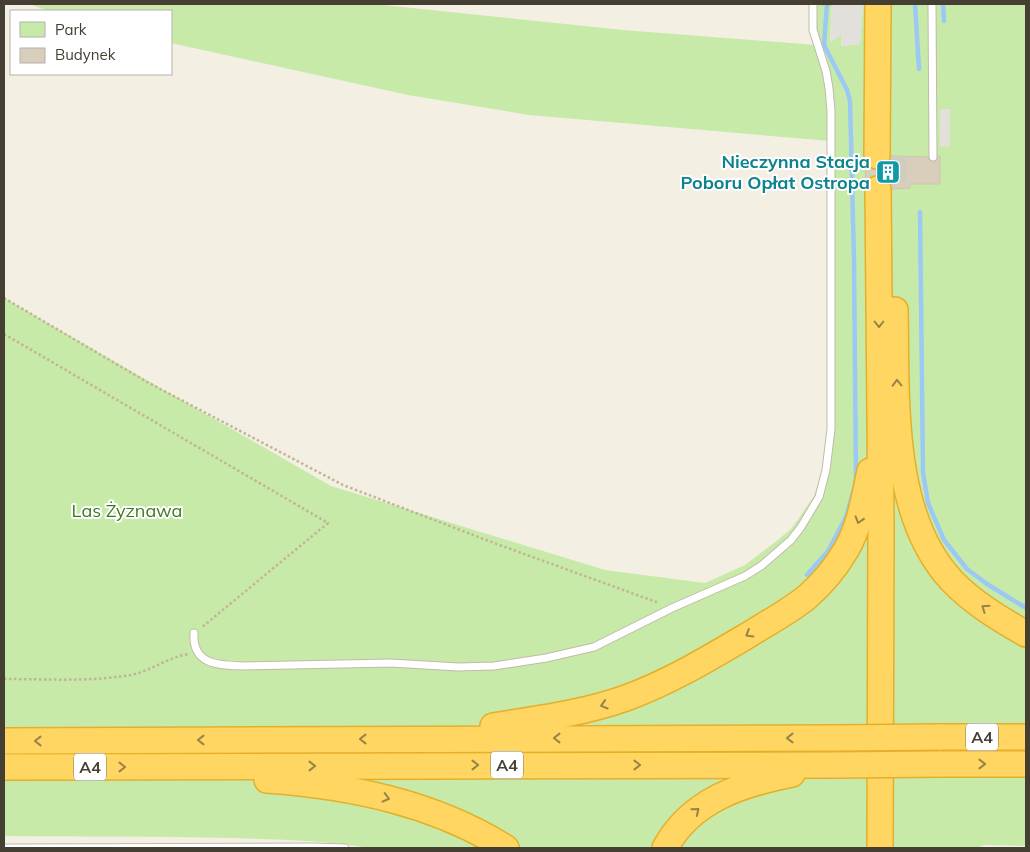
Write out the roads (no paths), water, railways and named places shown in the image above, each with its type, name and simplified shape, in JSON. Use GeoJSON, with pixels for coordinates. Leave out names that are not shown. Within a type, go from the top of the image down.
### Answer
{"type":"FeatureCollection","features":[{"type":"Feature","properties":{"kind":"highway"},"geometry":{"type":"LineString","coordinates":[[878,4],[886,156],[893,4]]}},
{"type":"Feature","properties":{"kind":"highway"},"geometry":{"type":"LineString","coordinates":[[880,848],[881,528],[888,427],[886,189]]}},
{"type":"Feature","properties":{"kind":"highway"},"geometry":{"type":"LineString","coordinates":[[888,427],[919,531],[930,553],[944,572],[966,595],[1026,634]]}},
{"type":"Feature","properties":{"kind":"highway"},"geometry":{"type":"LineString","coordinates":[[412,739],[547,718],[627,698],[685,671],[788,610],[808,596],[834,568],[853,537],[888,427]]}},
{"type":"Feature","properties":{"kind":"highway"},"geometry":{"type":"LineString","coordinates":[[888,427],[893,470],[895,848]]}},
{"type":"Feature","properties":{"kind":"highway","name":"A4"},"geometry":{"type":"LineString","coordinates":[[4,741],[1026,737]]}},
{"type":"Feature","properties":{"kind":"highway"},"geometry":{"type":"LineString","coordinates":[[666,848],[678,828],[693,812],[707,802],[770,778],[838,764]]}},
{"type":"Feature","properties":{"kind":"highway","name":"A4"},"geometry":{"type":"LineString","coordinates":[[4,768],[1026,764]]}},
{"type":"Feature","properties":{"kind":"highway"},"geometry":{"type":"LineString","coordinates":[[176,767],[251,779],[332,787],[385,797],[445,817],[480,833],[506,848]]}},
{"type":"Feature","properties":{"kind":"lane"},"geometry":{"type":"LineString","coordinates":[[194,634],[193,644],[198,654],[206,661],[224,665],[391,663],[458,667],[494,666],[546,658],[594,647],[672,608],[745,576],[761,566],[785,545],[801,527],[814,507],[826,470],[830,441],[832,400],[830,111],[826,71],[813,30],[813,4]]}},
{"type":"Feature","properties":{"kind":"lane"},"geometry":{"type":"LineString","coordinates":[[932,4],[933,156]]}},
{"type":"Feature","properties":{"kind":"lane"},"geometry":{"type":"LineString","coordinates":[[4,848],[345,848]]}},
{"type":"Feature","properties":{"kind":"waterway"},"geometry":{"type":"LineString","coordinates":[[807,575],[828,551],[846,517],[856,482],[850,101],[847,90],[824,45],[827,4]]}},
{"type":"Feature","properties":{"kind":"waterway"},"geometry":{"type":"LineString","coordinates":[[915,4],[919,69]]}},
{"type":"Feature","properties":{"kind":"waterway"},"geometry":{"type":"LineString","coordinates":[[943,4],[944,21]]}},
{"type":"Feature","properties":{"kind":"waterway"},"geometry":{"type":"LineString","coordinates":[[920,212],[923,472],[928,503],[944,540],[967,569],[1026,608]]}},
{"type":"Feature","properties":{"kind":"tunnel"},"geometry":{"type":"LineString","coordinates":[[894,156],[894,189]]}},
{"type":"Feature","properties":{"kind":"place","name":"Nieczynna Stacja Poboru Opłat Ostropa"},"geometry":{"type":"Point","coordinates":[888,172]}},
{"type":"Feature","properties":{"kind":"park label","name":"Las Żyznawa"},"geometry":{"type":"Point","coordinates":[127,511]}}]}
